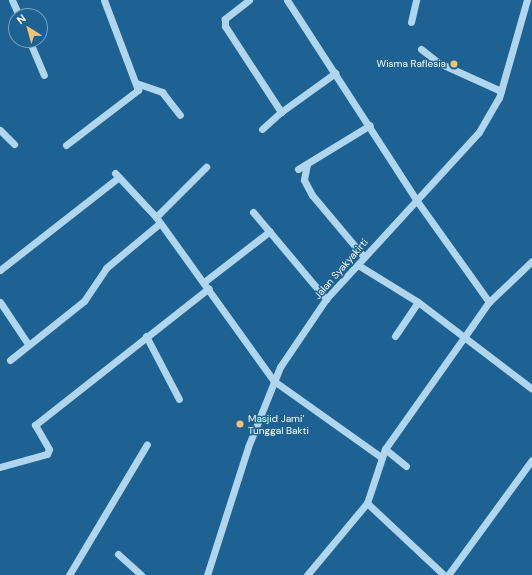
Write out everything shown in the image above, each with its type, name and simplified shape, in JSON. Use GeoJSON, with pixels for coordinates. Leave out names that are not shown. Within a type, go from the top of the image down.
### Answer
{"type":"FeatureCollection","features":[{"type":"Feature","properties":{"kind":"street"},"geometry":{"type":"LineString","coordinates":[[104,0],[137,86]]}},
{"type":"Feature","properties":{"kind":"street"},"geometry":{"type":"LineString","coordinates":[[249,0],[225,19],[225,26],[281,112]]}},
{"type":"Feature","properties":{"kind":"street"},"geometry":{"type":"LineString","coordinates":[[287,0],[370,125],[417,200],[489,302]]}},
{"type":"Feature","properties":{"kind":"street"},"geometry":{"type":"LineString","coordinates":[[411,22],[416,0]]}},
{"type":"Feature","properties":{"kind":"street","name":"Jalan Syakyakirti"},"geometry":{"type":"LineString","coordinates":[[207,575],[236,480],[274,381],[326,299],[479,132],[501,92],[527,0]]}},
{"type":"Feature","properties":{"kind":"street"},"geometry":{"type":"LineString","coordinates":[[32,48],[44,75]]}},
{"type":"Feature","properties":{"kind":"street"},"geometry":{"type":"LineString","coordinates":[[421,49],[443,65],[501,92]]}},
{"type":"Feature","properties":{"kind":"street"},"geometry":{"type":"LineString","coordinates":[[262,129],[281,112],[335,73]]}},
{"type":"Feature","properties":{"kind":"street"},"geometry":{"type":"LineString","coordinates":[[137,86],[162,92],[180,115]]}},
{"type":"Feature","properties":{"kind":"street"},"geometry":{"type":"LineString","coordinates":[[66,145],[137,86]]}},
{"type":"Feature","properties":{"kind":"street"},"geometry":{"type":"LineString","coordinates":[[298,169],[370,125]]}},
{"type":"Feature","properties":{"kind":"street"},"geometry":{"type":"LineString","coordinates":[[0,130],[14,144]]}},
{"type":"Feature","properties":{"kind":"street"},"geometry":{"type":"LineString","coordinates":[[307,164],[304,180],[312,195],[364,257]]}},
{"type":"Feature","properties":{"kind":"street"},"geometry":{"type":"LineString","coordinates":[[10,360],[28,344],[84,301],[106,268],[158,220],[206,167]]}},
{"type":"Feature","properties":{"kind":"street"},"geometry":{"type":"LineString","coordinates":[[0,270],[117,175],[158,220],[207,285],[274,381],[381,457]]}},
{"type":"Feature","properties":{"kind":"street"},"geometry":{"type":"LineString","coordinates":[[253,212],[326,299]]}},
{"type":"Feature","properties":{"kind":"street"},"geometry":{"type":"LineString","coordinates":[[0,467],[47,454],[49,450],[35,425],[146,336],[270,231]]}},
{"type":"Feature","properties":{"kind":"street"},"geometry":{"type":"LineString","coordinates":[[307,575],[367,503],[381,457],[385,449],[489,302],[531,263]]}},
{"type":"Feature","properties":{"kind":"street"},"geometry":{"type":"LineString","coordinates":[[358,265],[418,302],[532,389]]}},
{"type":"Feature","properties":{"kind":"street"},"geometry":{"type":"LineString","coordinates":[[0,302],[28,344]]}},
{"type":"Feature","properties":{"kind":"street"},"geometry":{"type":"LineString","coordinates":[[395,336],[418,302]]}},
{"type":"Feature","properties":{"kind":"street"},"geometry":{"type":"LineString","coordinates":[[146,336],[179,399]]}},
{"type":"Feature","properties":{"kind":"street"},"geometry":{"type":"LineString","coordinates":[[69,575],[147,444]]}},
{"type":"Feature","properties":{"kind":"street"},"geometry":{"type":"LineString","coordinates":[[385,449],[406,466]]}},
{"type":"Feature","properties":{"kind":"street"},"geometry":{"type":"LineString","coordinates":[[448,575],[532,460]]}},
{"type":"Feature","properties":{"kind":"street"},"geometry":{"type":"LineString","coordinates":[[367,503],[444,575]]}},
{"type":"Feature","properties":{"kind":"street"},"geometry":{"type":"LineString","coordinates":[[118,554],[141,575]]}},
{"type":"Feature","properties":{"kind":"place","name":"Wisma Raflesia"},"geometry":{"type":"Point","coordinates":[454,64]}},
{"type":"Feature","properties":{"kind":"place","name":"Masjid Jami' Tunggal Bakti"},"geometry":{"type":"Point","coordinates":[240,424]}}]}
